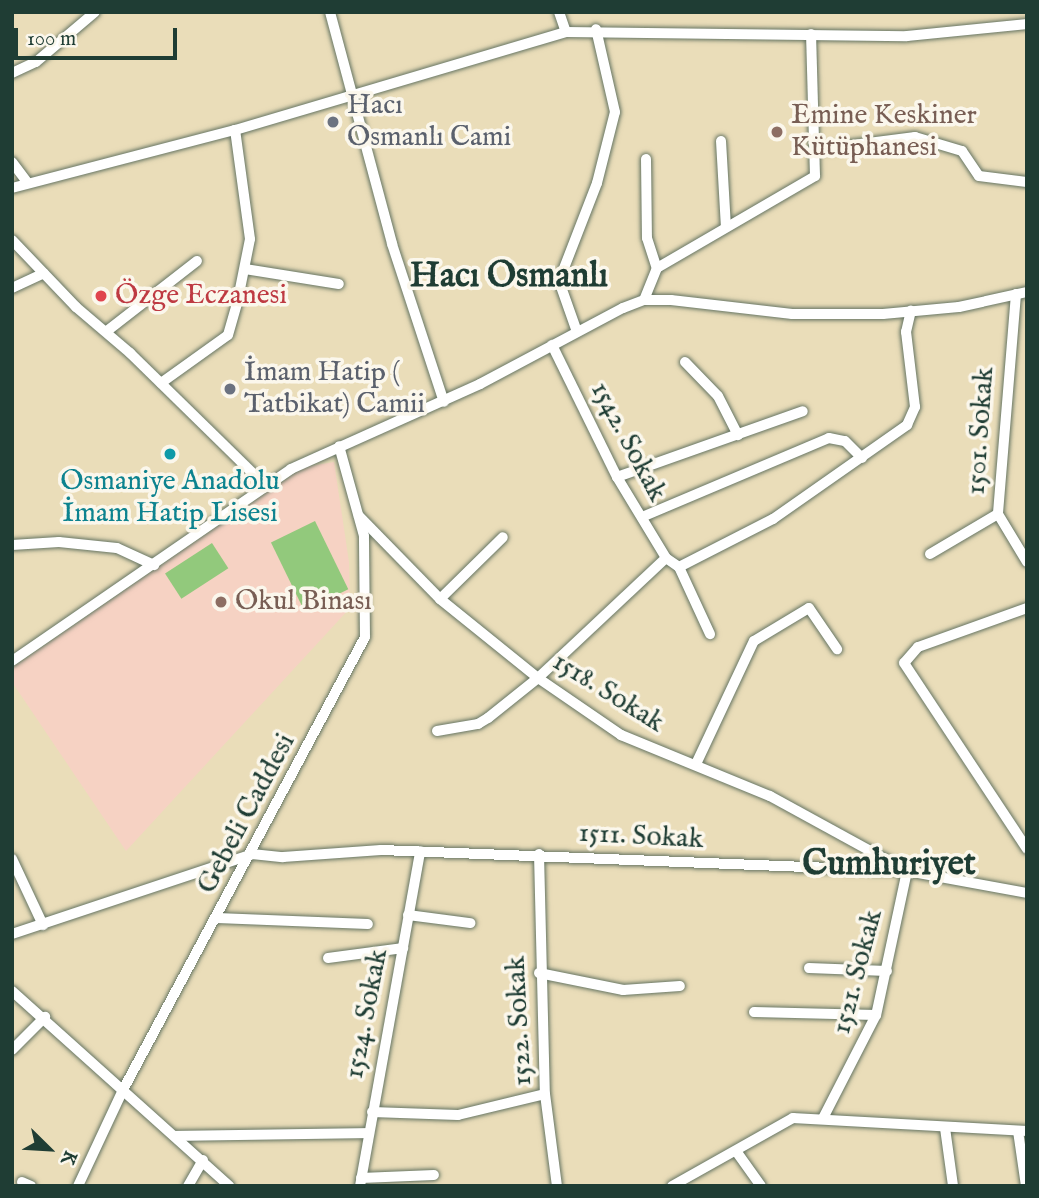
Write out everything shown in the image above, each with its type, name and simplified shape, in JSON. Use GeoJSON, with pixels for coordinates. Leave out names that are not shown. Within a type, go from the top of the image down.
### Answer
{"type":"FeatureCollection","features":[{"type":"Feature","properties":{"kind":"street"},"geometry":{"type":"LineString","coordinates":[[330,12],[349,94],[444,402]]}},
{"type":"Feature","properties":{"kind":"street"},"geometry":{"type":"LineString","coordinates":[[559,12],[566,32]]}},
{"type":"Feature","properties":{"kind":"street"},"geometry":{"type":"LineString","coordinates":[[12,60],[16,71],[36,62],[92,14]]}},
{"type":"Feature","properties":{"kind":"street"},"geometry":{"type":"LineString","coordinates":[[12,188],[235,130],[349,94],[566,32],[596,29],[907,36],[1027,24]]}},
{"type":"Feature","properties":{"kind":"street"},"geometry":{"type":"LineString","coordinates":[[576,329],[559,281],[597,183],[615,112],[596,29]]}},
{"type":"Feature","properties":{"kind":"street"},"geometry":{"type":"LineString","coordinates":[[644,300],[657,268],[815,176],[811,34]]}},
{"type":"Feature","properties":{"kind":"street"},"geometry":{"type":"LineString","coordinates":[[161,383],[228,335],[245,270],[249,209],[235,130]]}},
{"type":"Feature","properties":{"kind":"street"},"geometry":{"type":"LineString","coordinates":[[814,150],[915,137],[962,151],[979,176],[1027,182]]}},
{"type":"Feature","properties":{"kind":"street"},"geometry":{"type":"LineString","coordinates":[[721,141],[726,227]]}},
{"type":"Feature","properties":{"kind":"street"},"geometry":{"type":"LineString","coordinates":[[646,159],[647,238],[657,268]]}},
{"type":"Feature","properties":{"kind":"street"},"geometry":{"type":"LineString","coordinates":[[12,162],[27,182]]}},
{"type":"Feature","properties":{"kind":"street"},"geometry":{"type":"LineString","coordinates":[[12,240],[266,486]]}},
{"type":"Feature","properties":{"kind":"street"},"geometry":{"type":"LineString","coordinates":[[107,331],[197,261]]}},
{"type":"Feature","properties":{"kind":"street"},"geometry":{"type":"LineString","coordinates":[[245,270],[339,284]]}},
{"type":"Feature","properties":{"kind":"street"},"geometry":{"type":"LineString","coordinates":[[12,288],[44,273]]}},
{"type":"Feature","properties":{"kind":"street"},"geometry":{"type":"LineString","coordinates":[[12,661],[266,486],[339,446],[444,402],[552,345],[576,329],[644,300],[814,316],[959,307],[1021,293]]}},
{"type":"Feature","properties":{"kind":"street","name":"1501. Sokak"},"geometry":{"type":"LineString","coordinates":[[1021,293],[998,514],[1024,546],[1027,562]]}},
{"type":"Feature","properties":{"kind":"street"},"geometry":{"type":"LineString","coordinates":[[679,566],[773,519],[891,439],[914,415],[906,332],[911,311]]}},
{"type":"Feature","properties":{"kind":"street","name":"1542. Sokak"},"geometry":{"type":"LineString","coordinates":[[552,345],[617,477],[666,558]]}},
{"type":"Feature","properties":{"kind":"street"},"geometry":{"type":"LineString","coordinates":[[685,362],[718,396],[738,435]]}},
{"type":"Feature","properties":{"kind":"street"},"geometry":{"type":"LineString","coordinates":[[617,477],[803,411]]}},
{"type":"Feature","properties":{"kind":"street"},"geometry":{"type":"LineString","coordinates":[[642,517],[829,438],[845,441],[862,458]]}},
{"type":"Feature","properties":{"kind":"street","name":"Gebeli Caddesi"},"geometry":{"type":"LineString","coordinates":[[78,1186],[124,1088],[365,637],[368,578],[359,516],[339,446]]}},
{"type":"Feature","properties":{"kind":"street"},"geometry":{"type":"LineString","coordinates":[[930,554],[998,514]]}},
{"type":"Feature","properties":{"kind":"street","name":"1518. Sokak"},"geometry":{"type":"LineString","coordinates":[[359,516],[440,599],[538,678],[621,736],[696,764],[831,826],[907,871]]}},
{"type":"Feature","properties":{"kind":"street"},"geometry":{"type":"LineString","coordinates":[[440,599],[503,537]]}},
{"type":"Feature","properties":{"kind":"street"},"geometry":{"type":"LineString","coordinates":[[12,545],[59,542],[117,548],[154,565]]}},
{"type":"Feature","properties":{"kind":"street"},"geometry":{"type":"LineString","coordinates":[[437,731],[478,724],[538,678],[666,558],[679,566],[710,634]]}},
{"type":"Feature","properties":{"kind":"street"},"geometry":{"type":"LineString","coordinates":[[696,764],[754,641],[809,608],[837,649]]}},
{"type":"Feature","properties":{"kind":"street"},"geometry":{"type":"LineString","coordinates":[[1027,608],[918,647],[904,663],[1027,849]]}},
{"type":"Feature","properties":{"kind":"street","name":"1511. Sokak"},"geometry":{"type":"LineString","coordinates":[[251,854],[283,857],[348,850],[538,854],[907,871],[1027,893]]}},
{"type":"Feature","properties":{"kind":"street","name":"1524. Sokak"},"geometry":{"type":"LineString","coordinates":[[360,1182],[420,851]]}},
{"type":"Feature","properties":{"kind":"street"},"geometry":{"type":"LineString","coordinates":[[12,934],[251,854]]}},
{"type":"Feature","properties":{"kind":"street","name":"1522. Sokak"},"geometry":{"type":"LineString","coordinates":[[538,854],[539,973],[545,1094],[557,1186]]}},
{"type":"Feature","properties":{"kind":"street"},"geometry":{"type":"LineString","coordinates":[[12,859],[43,925]]}},
{"type":"Feature","properties":{"kind":"street","name":"1521. Sokak"},"geometry":{"type":"LineString","coordinates":[[824,1118],[876,1015],[907,871]]}},
{"type":"Feature","properties":{"kind":"street"},"geometry":{"type":"LineString","coordinates":[[408,915],[470,923]]}},
{"type":"Feature","properties":{"kind":"street"},"geometry":{"type":"LineString","coordinates":[[217,918],[368,924]]}},
{"type":"Feature","properties":{"kind":"street"},"geometry":{"type":"LineString","coordinates":[[328,958],[402,948]]}},
{"type":"Feature","properties":{"kind":"street"},"geometry":{"type":"LineString","coordinates":[[809,968],[887,971]]}},
{"type":"Feature","properties":{"kind":"street"},"geometry":{"type":"LineString","coordinates":[[539,973],[623,990],[680,986]]}},
{"type":"Feature","properties":{"kind":"street"},"geometry":{"type":"LineString","coordinates":[[12,990],[46,1017],[229,1186]]}},
{"type":"Feature","properties":{"kind":"street"},"geometry":{"type":"LineString","coordinates":[[754,1013],[876,1015]]}},
{"type":"Feature","properties":{"kind":"street"},"geometry":{"type":"LineString","coordinates":[[12,1050],[46,1017]]}},
{"type":"Feature","properties":{"kind":"street"},"geometry":{"type":"LineString","coordinates":[[372,1112],[458,1115],[545,1094]]}},
{"type":"Feature","properties":{"kind":"street"},"geometry":{"type":"LineString","coordinates":[[672,1186],[793,1118],[1022,1131],[1026,1186]]}},
{"type":"Feature","properties":{"kind":"street"},"geometry":{"type":"LineString","coordinates":[[945,1128],[953,1186]]}},
{"type":"Feature","properties":{"kind":"street"},"geometry":{"type":"LineString","coordinates":[[176,1136],[368,1133]]}},
{"type":"Feature","properties":{"kind":"street"},"geometry":{"type":"LineString","coordinates":[[736,1151],[761,1186]]}},
{"type":"Feature","properties":{"kind":"street"},"geometry":{"type":"LineString","coordinates":[[188,1186],[203,1160]]}},
{"type":"Feature","properties":{"kind":"street"},"geometry":{"type":"LineString","coordinates":[[360,1182],[435,1175]]}},
{"type":"Feature","properties":{"kind":"shaded area"},"geometry":{"type":"Polygon","coordinates":[[[334,462],[349,562],[350,608],[126,851],[12,682],[12,668],[304,467],[334,462]]]}},
{"type":"Feature","properties":{"kind":"green space"},"geometry":{"type":"Polygon","coordinates":[[[315,521],[348,589],[304,611],[271,542],[315,521]]]}},
{"type":"Feature","properties":{"kind":"green space"},"geometry":{"type":"Polygon","coordinates":[[[212,543],[228,568],[181,599],[165,573],[212,543]]]}},
{"type":"Feature","properties":{"kind":"place","name":"Hacı Osmanlı Cami"},"geometry":{"type":"Point","coordinates":[333,122]}},
{"type":"Feature","properties":{"kind":"place","name":"Emine Keskiner Kütüphanesi"},"geometry":{"type":"Point","coordinates":[777,132]}},
{"type":"Feature","properties":{"kind":"place","name":"Özge Eczanesi"},"geometry":{"type":"Point","coordinates":[101,296]}},
{"type":"Feature","properties":{"kind":"place","name":"İmam Hatip ( Tatbikat) Camii"},"geometry":{"type":"Point","coordinates":[230,389]}},
{"type":"Feature","properties":{"kind":"place","name":"Osmaniye Anadolu İmam Hatip Lisesi"},"geometry":{"type":"Point","coordinates":[170,454]}},
{"type":"Feature","properties":{"kind":"place","name":"Okul Binası"},"geometry":{"type":"Point","coordinates":[221,602]}},
{"type":"Feature","properties":{"kind":"district","name":"Hacı Osmanlı"},"geometry":{"type":"Point","coordinates":[509,277]}},
{"type":"Feature","properties":{"kind":"district","name":"Cumhuriyet"},"geometry":{"type":"Point","coordinates":[889,865]}}]}
